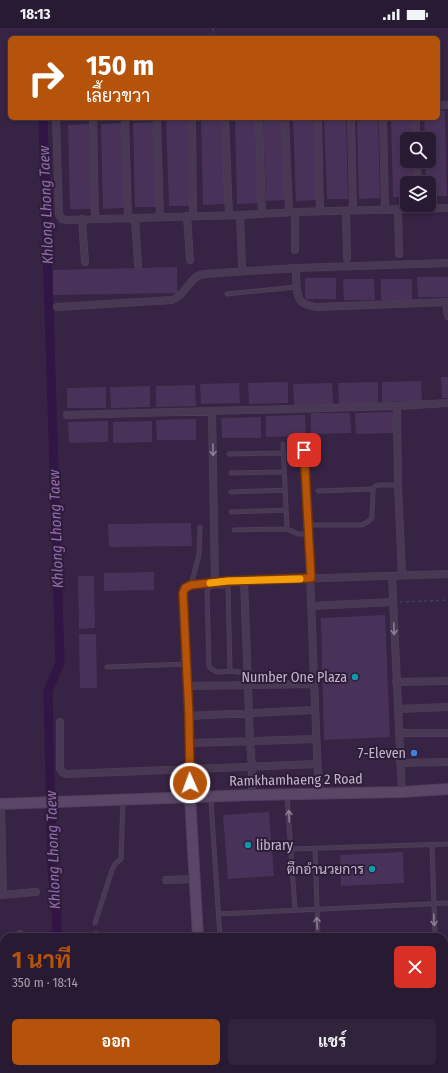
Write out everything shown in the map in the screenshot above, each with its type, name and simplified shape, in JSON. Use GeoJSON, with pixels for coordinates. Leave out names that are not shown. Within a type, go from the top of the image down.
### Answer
{"type":"FeatureCollection","features":[{"type":"Feature","properties":{"kind":"main road","name":"Ramkhamhaeng 2 Road"},"geometry":{"type":"LineString","coordinates":[[0,804],[190,797],[211,799],[252,795],[402,792],[448,789]]}},
{"type":"Feature","properties":{"kind":"main road"},"geometry":{"type":"LineString","coordinates":[[190,797],[198,933]]}},
{"type":"Feature","properties":{"kind":"street"},"geometry":{"type":"LineString","coordinates":[[56,120],[59,215],[62,219],[240,215],[398,209],[399,254]]}},
{"type":"Feature","properties":{"kind":"street"},"geometry":{"type":"LineString","coordinates":[[92,120],[95,219]]}},
{"type":"Feature","properties":{"kind":"street"},"geometry":{"type":"LineString","coordinates":[[125,120],[131,218],[138,265]]}},
{"type":"Feature","properties":{"kind":"street"},"geometry":{"type":"LineString","coordinates":[[157,120],[160,217]]}},
{"type":"Feature","properties":{"kind":"street"},"geometry":{"type":"LineString","coordinates":[[190,260],[192,120]]}},
{"type":"Feature","properties":{"kind":"street"},"geometry":{"type":"LineString","coordinates":[[225,120],[229,215]]}},
{"type":"Feature","properties":{"kind":"street"},"geometry":{"type":"LineString","coordinates":[[259,120],[262,214]]}},
{"type":"Feature","properties":{"kind":"street"},"geometry":{"type":"LineString","coordinates":[[285,120],[295,250]]}},
{"type":"Feature","properties":{"kind":"street"},"geometry":{"type":"LineString","coordinates":[[318,120],[320,211]]}},
{"type":"Feature","properties":{"kind":"street"},"geometry":{"type":"LineString","coordinates":[[347,258],[350,211],[351,120]]}},
{"type":"Feature","properties":{"kind":"street"},"geometry":{"type":"LineString","coordinates":[[383,120],[385,210]]}},
{"type":"Feature","properties":{"kind":"street"},"geometry":{"type":"LineString","coordinates":[[416,120],[416,132]]}},
{"type":"Feature","properties":{"kind":"street"},"geometry":{"type":"LineString","coordinates":[[436,208],[448,208]]}},
{"type":"Feature","properties":{"kind":"street"},"geometry":{"type":"LineString","coordinates":[[240,215],[242,266]]}},
{"type":"Feature","properties":{"kind":"street"},"geometry":{"type":"LineString","coordinates":[[82,219],[85,262]]}},
{"type":"Feature","properties":{"kind":"street"},"geometry":{"type":"LineString","coordinates":[[57,307],[172,300],[179,296],[200,274],[296,268],[448,263]]}},
{"type":"Feature","properties":{"kind":"street"},"geometry":{"type":"LineString","coordinates":[[296,268],[299,299],[304,304],[316,307],[447,302],[448,316]]}},
{"type":"Feature","properties":{"kind":"street"},"geometry":{"type":"LineString","coordinates":[[67,415],[397,406],[448,403]]}},
{"type":"Feature","properties":{"kind":"street"},"geometry":{"type":"LineString","coordinates":[[397,406],[398,485],[402,575]]}},
{"type":"Feature","properties":{"kind":"street"},"geometry":{"type":"LineString","coordinates":[[212,411],[215,583]]}},
{"type":"Feature","properties":{"kind":"street"},"geometry":{"type":"LineString","coordinates":[[304,450],[309,525],[314,710],[319,794]]}},
{"type":"Feature","properties":{"kind":"street"},"geometry":{"type":"LineString","coordinates":[[190,797],[189,716],[183,593],[185,588],[191,585],[215,583],[228,584],[244,580],[448,574]]}},
{"type":"Feature","properties":{"kind":"street"},"geometry":{"type":"LineString","coordinates":[[392,576],[402,792]]}},
{"type":"Feature","properties":{"kind":"street"},"geometry":{"type":"LineString","coordinates":[[244,580],[252,795]]}},
{"type":"Feature","properties":{"kind":"street"},"geometry":{"type":"LineString","coordinates":[[311,606],[393,602]]}},
{"type":"Feature","properties":{"kind":"street"},"geometry":{"type":"LineString","coordinates":[[396,682],[448,680]]}},
{"type":"Feature","properties":{"kind":"street"},"geometry":{"type":"LineString","coordinates":[[187,686],[314,684]]}},
{"type":"Feature","properties":{"kind":"street"},"geometry":{"type":"LineString","coordinates":[[398,709],[448,708]]}},
{"type":"Feature","properties":{"kind":"street"},"geometry":{"type":"LineString","coordinates":[[189,716],[314,710]]}},
{"type":"Feature","properties":{"kind":"street"},"geometry":{"type":"LineString","coordinates":[[60,722],[60,768],[62,772],[66,774],[317,764]]}},
{"type":"Feature","properties":{"kind":"street"},"geometry":{"type":"LineString","coordinates":[[399,733],[448,733]]}},
{"type":"Feature","properties":{"kind":"street"},"geometry":{"type":"LineString","coordinates":[[189,743],[316,739]]}},
{"type":"Feature","properties":{"kind":"street"},"geometry":{"type":"LineString","coordinates":[[400,763],[448,762]]}},
{"type":"Feature","properties":{"kind":"street"},"geometry":{"type":"LineString","coordinates":[[0,804],[1,895],[36,892]]}},
{"type":"Feature","properties":{"kind":"street"},"geometry":{"type":"LineString","coordinates":[[166,880],[194,879]]}},
{"type":"Feature","properties":{"kind":"lane"},"geometry":{"type":"LineString","coordinates":[[227,294],[297,287]]}},
{"type":"Feature","properties":{"kind":"lane"},"geometry":{"type":"LineString","coordinates":[[283,444],[286,529]]}},
{"type":"Feature","properties":{"kind":"lane"},"geometry":{"type":"LineString","coordinates":[[229,454],[284,453]]}},
{"type":"Feature","properties":{"kind":"lane"},"geometry":{"type":"LineString","coordinates":[[230,473],[284,472]]}},
{"type":"Feature","properties":{"kind":"lane"},"geometry":{"type":"LineString","coordinates":[[318,491],[373,489],[378,485],[398,485]]}},
{"type":"Feature","properties":{"kind":"lane"},"geometry":{"type":"LineString","coordinates":[[309,525],[361,525],[367,523],[372,517],[373,489]]}},
{"type":"Feature","properties":{"kind":"lane"},"geometry":{"type":"LineString","coordinates":[[231,492],[285,490]]}},
{"type":"Feature","properties":{"kind":"lane"},"geometry":{"type":"LineString","coordinates":[[231,512],[286,510]]}},
{"type":"Feature","properties":{"kind":"lane"},"geometry":{"type":"LineString","coordinates":[[191,585],[199,555],[200,527]]}},
{"type":"Feature","properties":{"kind":"lane"},"geometry":{"type":"LineString","coordinates":[[234,530],[286,529],[298,534],[309,534]]}},
{"type":"Feature","properties":{"kind":"lane"},"geometry":{"type":"LineString","coordinates":[[230,671],[228,584],[211,586],[207,591],[209,666],[212,670],[217,672],[230,671],[247,673]]}},
{"type":"Feature","properties":{"kind":"lane"},"geometry":{"type":"LineString","coordinates":[[107,667],[186,664]]}},
{"type":"Feature","properties":{"kind":"lane"},"geometry":{"type":"LineString","coordinates":[[287,794],[295,910]]}},
{"type":"Feature","properties":{"kind":"lane"},"geometry":{"type":"LineString","coordinates":[[95,923],[112,870],[120,859],[123,799]]}},
{"type":"Feature","properties":{"kind":"lane"},"geometry":{"type":"LineString","coordinates":[[211,799],[220,933]]}},
{"type":"Feature","properties":{"kind":"lane"},"geometry":{"type":"LineString","coordinates":[[291,849],[448,844]]}},
{"type":"Feature","properties":{"kind":"lane"},"geometry":{"type":"LineString","coordinates":[[432,845],[435,933]]}},
{"type":"Feature","properties":{"kind":"lane"},"geometry":{"type":"LineString","coordinates":[[314,848],[318,933]]}},
{"type":"Feature","properties":{"kind":"lane"},"geometry":{"type":"LineString","coordinates":[[219,914],[448,903]]}},
{"type":"Feature","properties":{"kind":"path"},"geometry":{"type":"LineString","coordinates":[[393,602],[448,600]]}},
{"type":"Feature","properties":{"kind":"building"},"geometry":{"type":"Polygon","coordinates":[[[440,111],[445,111],[447,196],[436,196],[436,176],[426,176],[425,168],[436,168],[436,132],[425,132],[424,120],[440,120],[440,111]]]}},
{"type":"Feature","properties":{"kind":"building"},"geometry":{"type":"Polygon","coordinates":[[[201,120],[222,120],[225,204],[203,205],[201,120]]]}},
{"type":"Feature","properties":{"kind":"building"},"geometry":{"type":"Polygon","coordinates":[[[235,120],[256,120],[259,203],[237,204],[235,120]]]}},
{"type":"Feature","properties":{"kind":"building"},"geometry":{"type":"Polygon","coordinates":[[[263,120],[285,120],[287,200],[266,201],[263,120]]]}},
{"type":"Feature","properties":{"kind":"building"},"geometry":{"type":"Polygon","coordinates":[[[293,120],[315,120],[317,200],[296,201],[293,120]]]}},
{"type":"Feature","properties":{"kind":"building"},"geometry":{"type":"Polygon","coordinates":[[[324,120],[346,120],[348,199],[327,199],[324,120]]]}},
{"type":"Feature","properties":{"kind":"building"},"geometry":{"type":"Polygon","coordinates":[[[357,120],[378,120],[380,198],[359,199],[357,120]]]}},
{"type":"Feature","properties":{"kind":"building"},"geometry":{"type":"Polygon","coordinates":[[[391,120],[412,120],[413,132],[400,132],[400,168],[413,168],[414,176],[400,176],[400,197],[393,197],[391,120]]]}},
{"type":"Feature","properties":{"kind":"building"},"geometry":{"type":"Polygon","coordinates":[[[166,121],[188,121],[190,206],[169,206],[166,121]]]}},
{"type":"Feature","properties":{"kind":"building"},"geometry":{"type":"Polygon","coordinates":[[[154,122],[156,207],[135,207],[133,123],[154,122]]]}},
{"type":"Feature","properties":{"kind":"building"},"geometry":{"type":"Polygon","coordinates":[[[122,123],[124,208],[103,209],[101,124],[122,123]]]}},
{"type":"Feature","properties":{"kind":"building"},"geometry":{"type":"Polygon","coordinates":[[[89,124],[91,209],[70,209],[68,125],[89,124]]]}},
{"type":"Feature","properties":{"kind":"building"},"geometry":{"type":"Polygon","coordinates":[[[177,267],[177,293],[53,295],[53,270],[177,267]]]}},
{"type":"Feature","properties":{"kind":"building"},"geometry":{"type":"Polygon","coordinates":[[[417,277],[448,277],[448,297],[418,297],[417,277]]]}},
{"type":"Feature","properties":{"kind":"building"},"geometry":{"type":"Polygon","coordinates":[[[305,278],[336,278],[336,299],[305,299],[305,278]]]}},
{"type":"Feature","properties":{"kind":"building"},"geometry":{"type":"Polygon","coordinates":[[[343,279],[374,279],[375,300],[344,300],[343,279]]]}},
{"type":"Feature","properties":{"kind":"building"},"geometry":{"type":"Polygon","coordinates":[[[381,279],[412,279],[412,300],[381,300],[381,279]]]}},
{"type":"Feature","properties":{"kind":"building"},"geometry":{"type":"Polygon","coordinates":[[[441,377],[448,377],[448,398],[442,398],[441,377]]]}},
{"type":"Feature","properties":{"kind":"building"},"geometry":{"type":"Polygon","coordinates":[[[421,381],[422,401],[382,402],[382,382],[421,381]]]}},
{"type":"Feature","properties":{"kind":"building"},"geometry":{"type":"Polygon","coordinates":[[[288,382],[288,403],[249,404],[248,383],[288,382]]]}},
{"type":"Feature","properties":{"kind":"building"},"geometry":{"type":"Polygon","coordinates":[[[378,382],[378,403],[339,404],[338,383],[378,382]]]}},
{"type":"Feature","properties":{"kind":"building"},"geometry":{"type":"Polygon","coordinates":[[[239,383],[240,403],[201,404],[200,384],[239,383]]]}},
{"type":"Feature","properties":{"kind":"building"},"geometry":{"type":"Polygon","coordinates":[[[332,383],[333,404],[294,405],[293,384],[332,383]]]}},
{"type":"Feature","properties":{"kind":"building"},"geometry":{"type":"Polygon","coordinates":[[[195,385],[196,406],[156,407],[156,386],[195,385]]]}},
{"type":"Feature","properties":{"kind":"building"},"geometry":{"type":"Polygon","coordinates":[[[150,386],[150,407],[111,408],[110,387],[150,386]]]}},
{"type":"Feature","properties":{"kind":"building"},"geometry":{"type":"Polygon","coordinates":[[[106,387],[106,408],[67,408],[67,388],[106,387]]]}},
{"type":"Feature","properties":{"kind":"building"},"geometry":{"type":"Polygon","coordinates":[[[395,412],[395,433],[356,434],[355,413],[395,412]]]}},
{"type":"Feature","properties":{"kind":"building"},"geometry":{"type":"Polygon","coordinates":[[[311,413],[350,413],[351,433],[311,434],[311,413]]]}},
{"type":"Feature","properties":{"kind":"building"},"geometry":{"type":"Polygon","coordinates":[[[305,415],[306,436],[266,437],[266,416],[305,415]]]}},
{"type":"Feature","properties":{"kind":"building"},"geometry":{"type":"Polygon","coordinates":[[[261,417],[261,438],[222,438],[221,418],[261,417]]]}},
{"type":"Feature","properties":{"kind":"building"},"geometry":{"type":"Polygon","coordinates":[[[196,419],[196,440],[157,440],[156,420],[196,419]]]}},
{"type":"Feature","properties":{"kind":"building"},"geometry":{"type":"Polygon","coordinates":[[[108,421],[108,442],[69,443],[68,422],[108,421]]]}},
{"type":"Feature","properties":{"kind":"building"},"geometry":{"type":"Polygon","coordinates":[[[152,421],[152,442],[113,443],[113,422],[152,421]]]}},
{"type":"Feature","properties":{"kind":"building"},"geometry":{"type":"Polygon","coordinates":[[[191,523],[192,546],[109,547],[108,524],[191,523]]]}},
{"type":"Feature","properties":{"kind":"building"},"geometry":{"type":"Polygon","coordinates":[[[154,572],[154,590],[104,591],[104,573],[154,572]]]}},
{"type":"Feature","properties":{"kind":"building"},"geometry":{"type":"Polygon","coordinates":[[[78,576],[94,576],[95,628],[79,629],[78,576]]]}},
{"type":"Feature","properties":{"kind":"building","name":"Number One Plaza"},"geometry":{"type":"Polygon","coordinates":[[[385,615],[390,737],[324,740],[321,618],[385,615]]]}},
{"type":"Feature","properties":{"kind":"building"},"geometry":{"type":"Polygon","coordinates":[[[79,634],[96,634],[97,688],[80,688],[79,634]]]}},
{"type":"Feature","properties":{"kind":"building","name":"library"},"geometry":{"type":"Polygon","coordinates":[[[269,812],[274,876],[228,879],[223,815],[269,812]]]}},
{"type":"Feature","properties":{"kind":"building","name":"ตึกอำนวยการ"},"geometry":{"type":"Polygon","coordinates":[[[403,852],[404,883],[341,886],[340,855],[403,852]]]}},
{"type":"Feature","properties":{"kind":"waterway","name":"Khlong Lhong Taew"},"geometry":{"type":"LineString","coordinates":[[43,120],[60,663],[48,691],[52,872],[57,919],[56,933]]}},
{"type":"Feature","properties":{"kind":"slow traffic"},"geometry":{"type":"LineString","coordinates":[[210,583],[300,579]]}},
{"type":"Feature","properties":{"kind":"place","name":"Number One Plaza"},"geometry":{"type":"Point","coordinates":[355,677]}},
{"type":"Feature","properties":{"kind":"place","name":"7-Eleven"},"geometry":{"type":"Point","coordinates":[414,753]}},
{"type":"Feature","properties":{"kind":"place","name":"library"},"geometry":{"type":"Point","coordinates":[248,845]}},
{"type":"Feature","properties":{"kind":"place","name":"ตึกอำนวยการ"},"geometry":{"type":"Point","coordinates":[372,869]}},
{"type":"Feature","properties":{"kind":"route"},"geometry":{"type":"LineString","coordinates":[[190,783],[189,716],[183,593],[185,588],[191,585],[228,581],[311,578],[304,450]]}}]}
